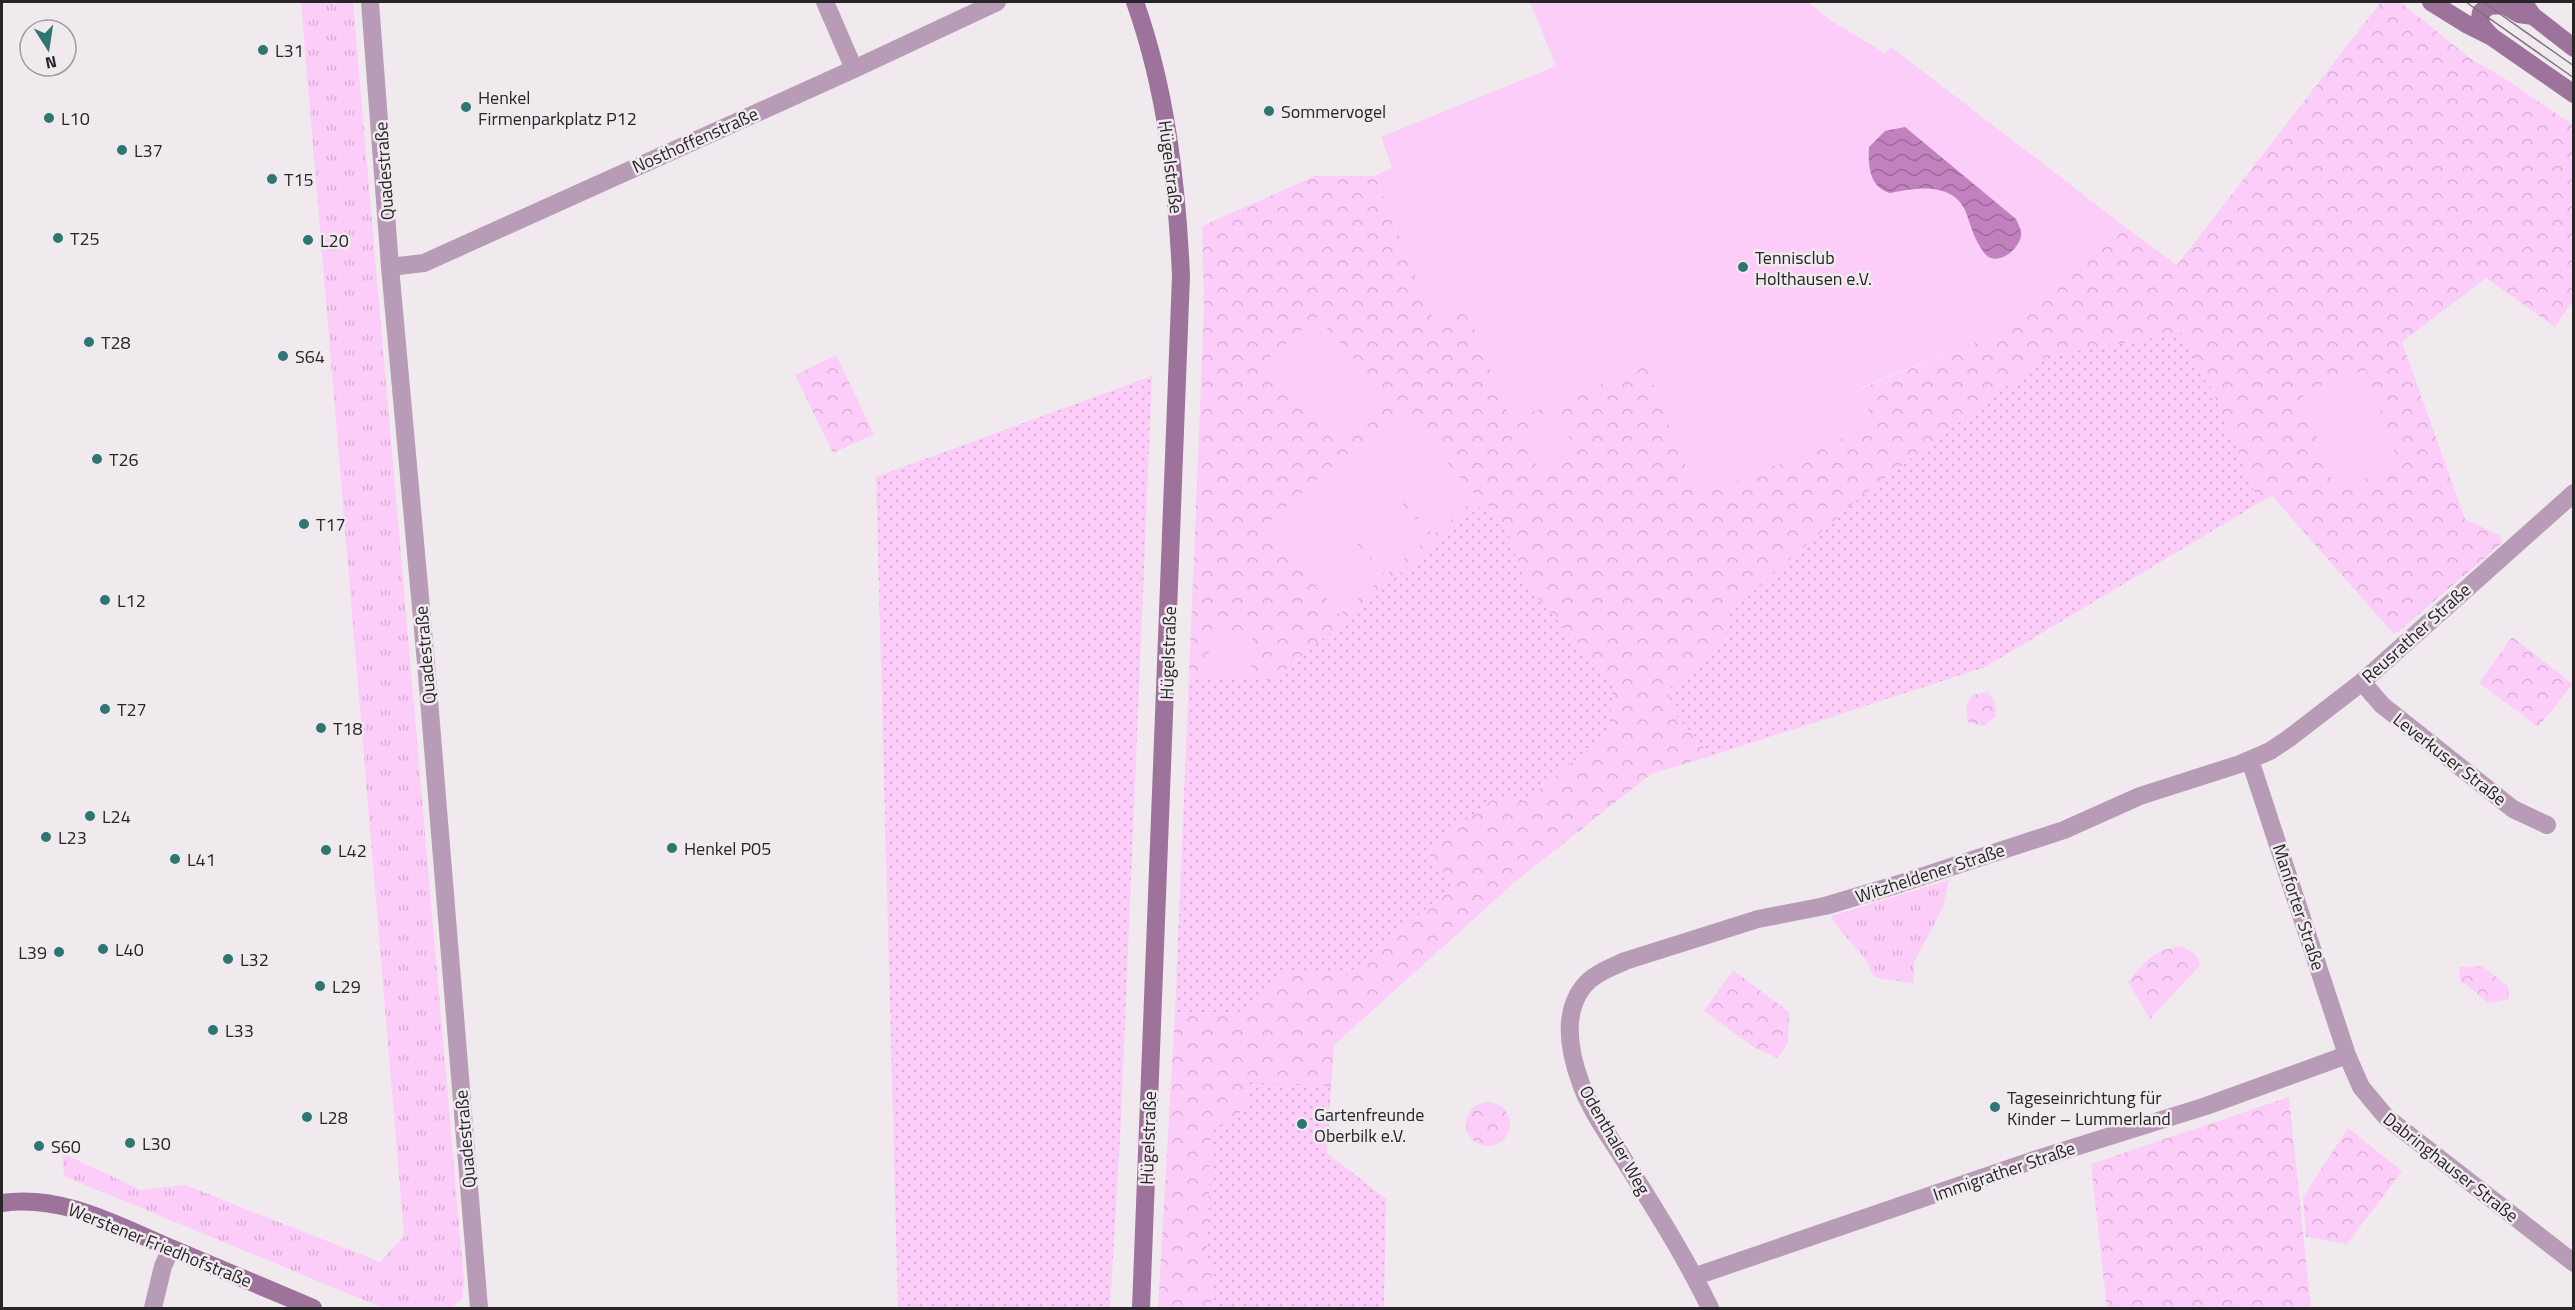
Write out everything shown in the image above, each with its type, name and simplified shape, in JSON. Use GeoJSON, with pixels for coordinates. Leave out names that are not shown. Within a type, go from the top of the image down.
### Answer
{"type":"FeatureCollection","features":[{"type":"Feature","properties":{"kind":"street","name":"Quadestraße"},"geometry":{"type":"LineString","coordinates":[[370,2],[390,267],[426,663],[478,1308]]}},
{"type":"Feature","properties":{"kind":"street"},"geometry":{"type":"LineString","coordinates":[[825,2],[854,69]]}},
{"type":"Feature","properties":{"kind":"street","name":"Nosthoffenstraße"},"geometry":{"type":"LineString","coordinates":[[390,267],[424,263],[997,2]]}},
{"type":"Feature","properties":{"kind":"street","name":"Hügelstraße"},"geometry":{"type":"LineString","coordinates":[[1135,2],[1163,107],[1179,229],[1182,276],[1142,1308]]}},
{"type":"Feature","properties":{"kind":"street"},"geometry":{"type":"LineString","coordinates":[[2431,2],[2468,25],[2492,36]]}},
{"type":"Feature","properties":{"kind":"street"},"geometry":{"type":"LineString","coordinates":[[2574,48],[2528,9],[2518,14],[2504,5],[2489,6],[2481,12],[2482,26],[2492,36],[2574,94]]}},
{"type":"Feature","properties":{"kind":"street","name":"Reusrather Straße"},"geometry":{"type":"LineString","coordinates":[[2250,760],[2289,740],[2362,682],[2574,493]]}},
{"type":"Feature","properties":{"kind":"street","name":"Leverkuser Straße"},"geometry":{"type":"LineString","coordinates":[[2362,682],[2382,705],[2513,809],[2547,825]]}},
{"type":"Feature","properties":{"kind":"street","name":"Witzheldener Straße"},"geometry":{"type":"LineString","coordinates":[[1605,970],[1625,961],[1758,919],[1825,906],[1899,884],[2064,830],[2140,796],[2250,760]]}},
{"type":"Feature","properties":{"kind":"street","name":"Manforter Straße"},"geometry":{"type":"LineString","coordinates":[[2250,760],[2347,1055]]}},
{"type":"Feature","properties":{"kind":"street","name":"Odenthaler Weg"},"geometry":{"type":"LineString","coordinates":[[1605,970],[1582,988],[1571,1016],[1572,1047],[1578,1073],[1599,1119],[1696,1276],[1710,1308]]}},
{"type":"Feature","properties":{"kind":"street","name":"Dabringhauser Straße"},"geometry":{"type":"LineString","coordinates":[[2347,1055],[2361,1087],[2386,1117],[2574,1263]]}},
{"type":"Feature","properties":{"kind":"street","name":"Immigrather Straße"},"geometry":{"type":"LineString","coordinates":[[1696,1276],[2037,1159],[2206,1106],[2347,1055]]}},
{"type":"Feature","properties":{"kind":"street","name":"Werstener Friedhofstraße"},"geometry":{"type":"LineString","coordinates":[[2,1203],[33,1201],[65,1206],[95,1216],[314,1308]]}},
{"type":"Feature","properties":{"kind":"street"},"geometry":{"type":"LineString","coordinates":[[153,1308],[163,1266],[171,1249]]}},
{"type":"Feature","properties":{"kind":"green space"},"geometry":{"type":"Polygon","coordinates":[[[301,2],[353,2],[464,1282],[462,1299],[451,1308],[383,1308],[64,1176],[62,1153],[141,1190],[185,1185],[380,1262],[404,1236],[301,2]]]}},
{"type":"Feature","properties":{"kind":"green space","name":"Tennisclub Holthausen e.V."},"geometry":{"type":"Polygon","coordinates":[[[1530,2],[1808,2],[1833,22],[1885,53],[1891,47],[2124,226],[1985,338],[1860,388],[1874,425],[1698,496],[1646,366],[1511,421],[1466,308],[1434,320],[1375,176],[1392,167],[1381,137],[1556,66],[1530,2]]]}},
{"type":"Feature","properties":{"kind":"green space"},"geometry":{"type":"Polygon","coordinates":[[[2381,2],[2400,2],[2471,59],[2501,76],[2573,125],[2573,300],[2555,327],[2486,278],[2402,342],[2465,519],[2501,536],[2502,543],[2398,632],[2393,633],[2272,496],[2259,503],[2210,385],[2202,378],[2183,334],[2047,356],[1863,495],[1727,615],[1725,642],[1670,688],[1668,706],[1711,756],[1651,774],[1515,882],[1334,1045],[1331,1087],[1247,1083],[1245,1109],[1211,1133],[1207,1255],[1212,1269],[1211,1308],[1158,1308],[1175,1012],[1243,1013],[1277,970],[1347,975],[1454,886],[1426,851],[1492,800],[1525,801],[1613,683],[1526,585],[1506,528],[1485,502],[1274,680],[1189,677],[1204,308],[1202,226],[1315,176],[1375,176],[1434,320],[1466,307],[1511,420],[1646,366],[1698,496],[1874,425],[1860,389],[1985,338],[2124,226],[2177,265],[2381,2]]]}},
{"type":"Feature","properties":{"kind":"green space"},"geometry":{"type":"Polygon","coordinates":[[[1317,317],[1392,403],[1340,448],[1265,362],[1317,317]]]}},
{"type":"Feature","properties":{"kind":"green space"},"geometry":{"type":"Polygon","coordinates":[[[2183,333],[2202,378],[2210,385],[2259,503],[1985,667],[1711,756],[1668,706],[1670,688],[1725,642],[1727,615],[1863,495],[2047,356],[2183,333]]]}},
{"type":"Feature","properties":{"kind":"green space"},"geometry":{"type":"Polygon","coordinates":[[[836,355],[874,434],[833,453],[795,375],[836,355]]]}},
{"type":"Feature","properties":{"kind":"green space"},"geometry":{"type":"Polygon","coordinates":[[[2366,370],[2400,466],[2335,489],[2302,392],[2366,370]]]}},
{"type":"Feature","properties":{"kind":"green space"},"geometry":{"type":"Polygon","coordinates":[[[1152,376],[1121,1120],[1110,1308],[898,1308],[876,477],[1152,376]]]}},
{"type":"Feature","properties":{"kind":"green space"},"geometry":{"type":"Polygon","coordinates":[[[1401,409],[1477,497],[1433,535],[1356,447],[1401,409]]]}},
{"type":"Feature","properties":{"kind":"green space"},"geometry":{"type":"Polygon","coordinates":[[[1553,419],[1580,449],[1548,477],[1522,446],[1553,419]]]}},
{"type":"Feature","properties":{"kind":"green space"},"geometry":{"type":"Polygon","coordinates":[[[1354,448],[1430,536],[1386,575],[1310,486],[1354,448]]]}},
{"type":"Feature","properties":{"kind":"green space"},"geometry":{"type":"Polygon","coordinates":[[[1308,488],[1385,576],[1340,614],[1264,526],[1308,488]]]}},
{"type":"Feature","properties":{"kind":"green space"},"geometry":{"type":"Polygon","coordinates":[[[1485,502],[1506,528],[1526,585],[1613,683],[1609,732],[1525,801],[1492,800],[1426,851],[1454,886],[1347,975],[1277,970],[1277,979],[1243,1013],[1175,1012],[1189,677],[1274,680],[1485,502]]]}},
{"type":"Feature","properties":{"kind":"green space"},"geometry":{"type":"Polygon","coordinates":[[[1210,629],[1253,631],[1251,672],[1208,670],[1210,629]]]}},
{"type":"Feature","properties":{"kind":"green space"},"geometry":{"type":"Polygon","coordinates":[[[2512,637],[2573,684],[2538,727],[2479,683],[2512,637]]]}},
{"type":"Feature","properties":{"kind":"green space"},"geometry":{"type":"Polygon","coordinates":[[[1987,692],[1995,702],[1996,716],[1984,726],[1968,722],[1966,707],[1972,695],[1987,692]]]}},
{"type":"Feature","properties":{"kind":"green space"},"geometry":{"type":"Polygon","coordinates":[[[1949,880],[1943,907],[1914,963],[1914,983],[1873,976],[1865,959],[1841,932],[1831,916],[1949,880]]]}},
{"type":"Feature","properties":{"kind":"green space"},"geometry":{"type":"Polygon","coordinates":[[[2182,946],[2197,956],[2200,965],[2150,1019],[2128,982],[2157,953],[2182,946]]]}},
{"type":"Feature","properties":{"kind":"green space"},"geometry":{"type":"Polygon","coordinates":[[[2482,966],[2508,986],[2509,999],[2488,1003],[2466,984],[2460,983],[2459,967],[2482,966]]]}},
{"type":"Feature","properties":{"kind":"green space"},"geometry":{"type":"Polygon","coordinates":[[[1733,970],[1789,1012],[1788,1044],[1777,1058],[1755,1048],[1704,1011],[1733,970]]]}},
{"type":"Feature","properties":{"kind":"green space"},"geometry":{"type":"Polygon","coordinates":[[[1247,1082],[1331,1087],[1327,1153],[1386,1199],[1384,1308],[1211,1308],[1212,1269],[1207,1255],[1211,1132],[1245,1109],[1247,1082]]]}},
{"type":"Feature","properties":{"kind":"green space"},"geometry":{"type":"Polygon","coordinates":[[[2289,1097],[2311,1308],[2107,1308],[2091,1164],[2289,1097]]]}},
{"type":"Feature","properties":{"kind":"green space"},"geometry":{"type":"Polygon","coordinates":[[[1488,1102],[1504,1108],[1510,1124],[1504,1140],[1488,1146],[1472,1140],[1466,1124],[1472,1108],[1488,1102]]]}},
{"type":"Feature","properties":{"kind":"green space"},"geometry":{"type":"Polygon","coordinates":[[[2348,1128],[2402,1171],[2347,1244],[2306,1237],[2303,1197],[2348,1128]]]}},
{"type":"Feature","properties":{"kind":"water"},"geometry":{"type":"Polygon","coordinates":[[[1905,127],[2016,219],[2021,236],[2020,241],[2010,253],[1996,259],[1985,254],[1976,239],[1965,210],[1951,194],[1931,189],[1910,189],[1890,193],[1878,186],[1871,174],[1869,147],[1885,131],[1905,127]]]}},
{"type":"Feature","properties":{"kind":"tram line"},"geometry":{"type":"LineString","coordinates":[[2466,2],[2574,78]]}},
{"type":"Feature","properties":{"kind":"tram line"},"geometry":{"type":"LineString","coordinates":[[2483,2],[2574,66]]}},
{"type":"Feature","properties":{"kind":"place","name":"L31"},"geometry":{"type":"Point","coordinates":[263,50]}},
{"type":"Feature","properties":{"kind":"place","name":"Henkel Firmenparkplatz P12"},"geometry":{"type":"Point","coordinates":[466,107]}},
{"type":"Feature","properties":{"kind":"place","name":"Sommervogel"},"geometry":{"type":"Point","coordinates":[1269,111]}},
{"type":"Feature","properties":{"kind":"place","name":"L10"},"geometry":{"type":"Point","coordinates":[49,118]}},
{"type":"Feature","properties":{"kind":"place","name":"L37"},"geometry":{"type":"Point","coordinates":[122,150]}},
{"type":"Feature","properties":{"kind":"place","name":"T15"},"geometry":{"type":"Point","coordinates":[272,179]}},
{"type":"Feature","properties":{"kind":"place","name":"T25"},"geometry":{"type":"Point","coordinates":[58,238]}},
{"type":"Feature","properties":{"kind":"place","name":"L20"},"geometry":{"type":"Point","coordinates":[308,240]}},
{"type":"Feature","properties":{"kind":"place","name":"Tennisclub Holthausen e.V."},"geometry":{"type":"Point","coordinates":[1743,267]}},
{"type":"Feature","properties":{"kind":"place","name":"T28"},"geometry":{"type":"Point","coordinates":[89,342]}},
{"type":"Feature","properties":{"kind":"place","name":"S64"},"geometry":{"type":"Point","coordinates":[283,356]}},
{"type":"Feature","properties":{"kind":"place","name":"T26"},"geometry":{"type":"Point","coordinates":[97,459]}},
{"type":"Feature","properties":{"kind":"place","name":"T17"},"geometry":{"type":"Point","coordinates":[304,524]}},
{"type":"Feature","properties":{"kind":"place","name":"L12"},"geometry":{"type":"Point","coordinates":[105,600]}},
{"type":"Feature","properties":{"kind":"place","name":"T27"},"geometry":{"type":"Point","coordinates":[105,709]}},
{"type":"Feature","properties":{"kind":"place","name":"T18"},"geometry":{"type":"Point","coordinates":[321,728]}},
{"type":"Feature","properties":{"kind":"place","name":"L24"},"geometry":{"type":"Point","coordinates":[90,816]}},
{"type":"Feature","properties":{"kind":"place","name":"L23"},"geometry":{"type":"Point","coordinates":[46,837]}},
{"type":"Feature","properties":{"kind":"place","name":"Henkel P05"},"geometry":{"type":"Point","coordinates":[672,848]}},
{"type":"Feature","properties":{"kind":"place","name":"L42"},"geometry":{"type":"Point","coordinates":[326,850]}},
{"type":"Feature","properties":{"kind":"place","name":"L41"},"geometry":{"type":"Point","coordinates":[175,859]}},
{"type":"Feature","properties":{"kind":"place","name":"L40"},"geometry":{"type":"Point","coordinates":[103,949]}},
{"type":"Feature","properties":{"kind":"place","name":"L39"},"geometry":{"type":"Point","coordinates":[59,952]}},
{"type":"Feature","properties":{"kind":"place","name":"L32"},"geometry":{"type":"Point","coordinates":[228,959]}},
{"type":"Feature","properties":{"kind":"place","name":"L29"},"geometry":{"type":"Point","coordinates":[320,986]}},
{"type":"Feature","properties":{"kind":"place","name":"L33"},"geometry":{"type":"Point","coordinates":[213,1030]}},
{"type":"Feature","properties":{"kind":"place","name":"Tageseinrichtung für Kinder – Lummerland"},"geometry":{"type":"Point","coordinates":[1995,1107]}},
{"type":"Feature","properties":{"kind":"place","name":"L28"},"geometry":{"type":"Point","coordinates":[307,1117]}},
{"type":"Feature","properties":{"kind":"place","name":"Gartenfreunde Oberbilk e.V."},"geometry":{"type":"Point","coordinates":[1302,1124]}},
{"type":"Feature","properties":{"kind":"place","name":"L30"},"geometry":{"type":"Point","coordinates":[130,1143]}},
{"type":"Feature","properties":{"kind":"place","name":"S60"},"geometry":{"type":"Point","coordinates":[39,1146]}}]}
